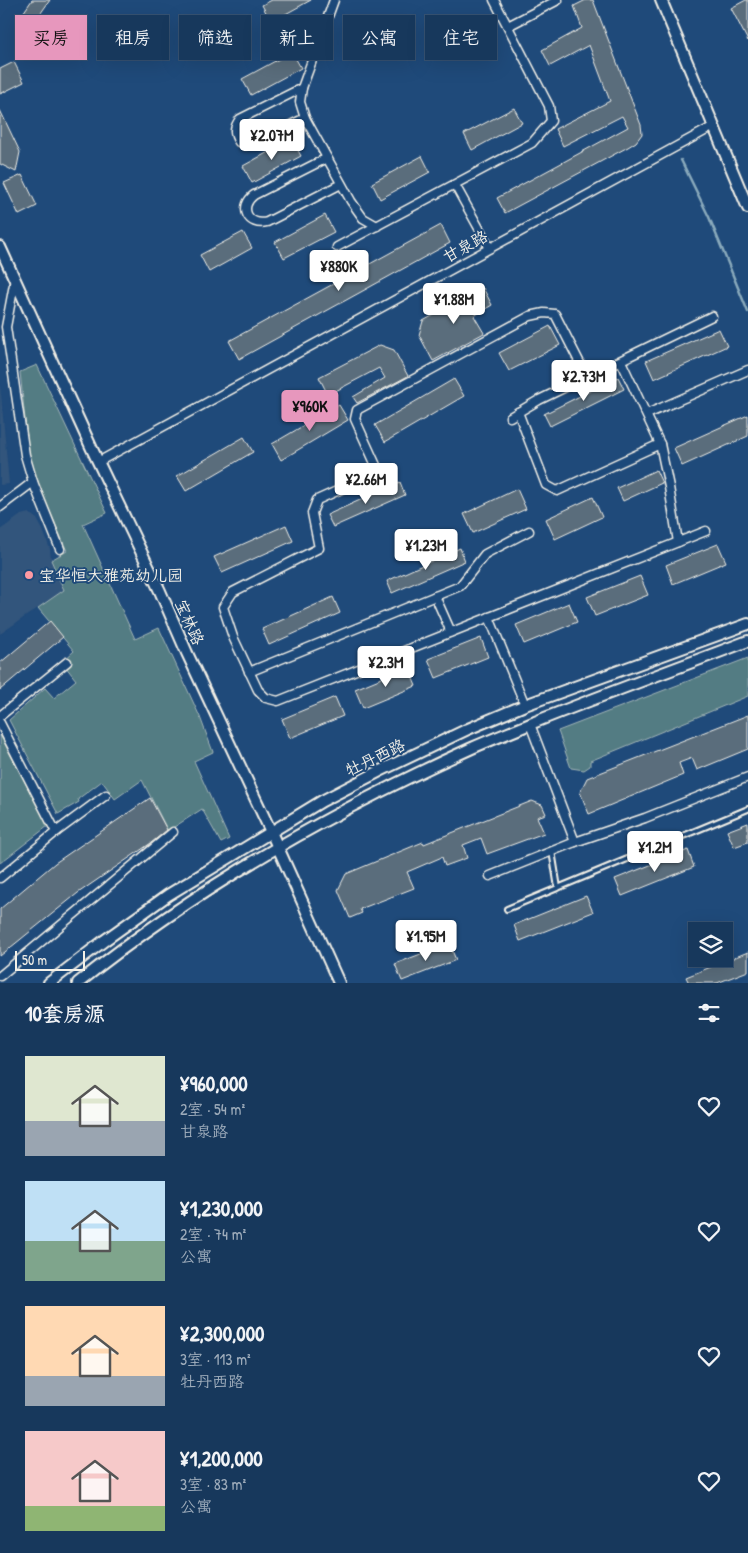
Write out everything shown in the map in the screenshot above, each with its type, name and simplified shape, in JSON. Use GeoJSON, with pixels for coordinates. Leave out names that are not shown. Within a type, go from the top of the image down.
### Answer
{"type":"FeatureCollection","features":[{"type":"Feature","properties":{"kind":"street"},"geometry":{"type":"LineString","coordinates":[[334,0],[302,88],[300,102],[305,118],[351,201],[363,218],[377,226]]}},
{"type":"Feature","properties":{"kind":"street"},"geometry":{"type":"LineString","coordinates":[[337,247],[532,143],[551,121],[549,106],[494,0]]}},
{"type":"Feature","properties":{"kind":"street"},"geometry":{"type":"LineString","coordinates":[[508,26],[558,0]]}},
{"type":"Feature","properties":{"kind":"street"},"geometry":{"type":"LineString","coordinates":[[662,0],[748,208]]}},
{"type":"Feature","properties":{"kind":"street"},"geometry":{"type":"LineString","coordinates":[[302,88],[240,119],[234,132],[240,142],[246,145],[254,144],[305,118]]}},
{"type":"Feature","properties":{"kind":"street","name":"甘泉路"},"geometry":{"type":"LineString","coordinates":[[98,462],[714,126]]}},
{"type":"Feature","properties":{"kind":"street"},"geometry":{"type":"LineString","coordinates":[[327,158],[254,195],[245,206],[246,212],[254,222],[260,224],[267,222],[341,184]]}},
{"type":"Feature","properties":{"kind":"street"},"geometry":{"type":"LineString","coordinates":[[455,185],[490,248]]}},
{"type":"Feature","properties":{"kind":"street","name":"宝林路"},"geometry":{"type":"LineString","coordinates":[[0,247],[339,983]]}},
{"type":"Feature","properties":{"kind":"street"},"geometry":{"type":"LineString","coordinates":[[15,280],[6,327],[25,455],[32,482],[60,549]]}},
{"type":"Feature","properties":{"kind":"street"},"geometry":{"type":"LineString","coordinates":[[587,377],[555,314],[544,313],[530,316],[357,410],[355,419],[379,472],[316,500],[312,513],[319,548],[233,592],[222,607],[233,637],[258,690],[266,698],[278,701],[706,531]]}},
{"type":"Feature","properties":{"kind":"street"},"geometry":{"type":"LineString","coordinates":[[660,444],[557,491],[546,485],[514,414],[712,316]]}},
{"type":"Feature","properties":{"kind":"street"},"geometry":{"type":"LineString","coordinates":[[620,361],[660,444],[678,542]]}},
{"type":"Feature","properties":{"kind":"street"},"geometry":{"type":"LineString","coordinates":[[647,414],[748,370]]}},
{"type":"Feature","properties":{"kind":"street"},"geometry":{"type":"LineString","coordinates":[[0,506],[32,482]]}},
{"type":"Feature","properties":{"kind":"street"},"geometry":{"type":"LineString","coordinates":[[250,672],[460,586],[485,554],[529,531]]}},
{"type":"Feature","properties":{"kind":"street"},"geometry":{"type":"LineString","coordinates":[[435,596],[451,632]]}},
{"type":"Feature","properties":{"kind":"street"},"geometry":{"type":"LineString","coordinates":[[490,617],[525,705]]}},
{"type":"Feature","properties":{"kind":"street","name":"牡丹西路"},"geometry":{"type":"LineString","coordinates":[[49,983],[168,895],[322,801],[380,771],[468,729],[525,705],[748,624]]}},
{"type":"Feature","properties":{"kind":"street","name":"牡丹西路"},"geometry":{"type":"LineString","coordinates":[[78,983],[116,952],[175,910],[278,847],[357,802],[473,747],[577,705],[748,642]]}},
{"type":"Feature","properties":{"kind":"street"},"geometry":{"type":"LineString","coordinates":[[0,716],[67,662]]}},
{"type":"Feature","properties":{"kind":"street"},"geometry":{"type":"LineString","coordinates":[[0,724],[56,832]]}},
{"type":"Feature","properties":{"kind":"street"},"geometry":{"type":"LineString","coordinates":[[530,724],[575,842]]}},
{"type":"Feature","properties":{"kind":"street"},"geometry":{"type":"LineString","coordinates":[[490,876],[748,777]]}},
{"type":"Feature","properties":{"kind":"street"},"geometry":{"type":"LineString","coordinates":[[0,878],[56,832],[106,795]]}},
{"type":"Feature","properties":{"kind":"street"},"geometry":{"type":"LineString","coordinates":[[0,976],[173,832]]}},
{"type":"Feature","properties":{"kind":"lane"},"geometry":{"type":"LineString","coordinates":[[507,909],[748,809]]}},
{"type":"Feature","properties":{"kind":"lane"},"geometry":{"type":"LineString","coordinates":[[552,851],[558,888]]}},
{"type":"Feature","properties":{"kind":"shaded area"},"geometry":{"type":"Polygon","coordinates":[[[0,383],[9,484],[0,485],[0,383]]]}},
{"type":"Feature","properties":{"kind":"shaded area","name":"宝华恒大雅苑幼儿园"},"geometry":{"type":"Polygon","coordinates":[[[29,513],[37,519],[43,530],[50,549],[51,560],[64,590],[0,634],[0,530],[21,515],[29,513]]]}},
{"type":"Feature","properties":{"kind":"green space"},"geometry":{"type":"Polygon","coordinates":[[[37,365],[107,513],[83,524],[135,639],[159,628],[200,717],[213,752],[194,761],[229,839],[221,843],[202,809],[168,831],[142,780],[115,799],[102,781],[78,799],[79,802],[58,814],[9,720],[45,688],[54,698],[76,680],[62,662],[74,651],[38,608],[64,590],[51,560],[67,551],[33,472],[28,447],[20,372],[37,365]]]}},
{"type":"Feature","properties":{"kind":"green space"},"geometry":{"type":"Polygon","coordinates":[[[748,658],[748,696],[590,761],[590,766],[584,770],[571,768],[558,731],[748,658]]]}},
{"type":"Feature","properties":{"kind":"green space"},"geometry":{"type":"Polygon","coordinates":[[[0,735],[48,826],[0,863],[0,735]]]}},
{"type":"Feature","properties":{"kind":"building"},"geometry":{"type":"Polygon","coordinates":[[[32,0],[50,0],[39,15],[22,15],[32,0]]]}},
{"type":"Feature","properties":{"kind":"building"},"geometry":{"type":"Polygon","coordinates":[[[272,0],[311,0],[284,15],[267,15],[262,5],[272,0]]]}},
{"type":"Feature","properties":{"kind":"building"},"geometry":{"type":"Polygon","coordinates":[[[586,0],[593,0],[641,125],[642,134],[636,142],[628,147],[505,213],[497,198],[628,127],[622,116],[563,146],[555,129],[610,101],[589,45],[550,66],[542,50],[582,28],[574,6],[586,0]]]}},
{"type":"Feature","properties":{"kind":"building"},"geometry":{"type":"Polygon","coordinates":[[[748,0],[748,41],[731,8],[748,0]]]}},
{"type":"Feature","properties":{"kind":"building"},"geometry":{"type":"Polygon","coordinates":[[[277,60],[296,60],[301,68],[251,95],[242,79],[277,60]]]}},
{"type":"Feature","properties":{"kind":"building"},"geometry":{"type":"Polygon","coordinates":[[[14,62],[24,82],[0,94],[0,69],[14,62]]]}},
{"type":"Feature","properties":{"kind":"building"},"geometry":{"type":"Polygon","coordinates":[[[514,108],[522,123],[472,150],[464,134],[514,108]]]}},
{"type":"Feature","properties":{"kind":"building"},"geometry":{"type":"Polygon","coordinates":[[[0,110],[20,152],[16,172],[0,164],[0,110]]]}},
{"type":"Feature","properties":{"kind":"building"},"geometry":{"type":"Polygon","coordinates":[[[292,139],[301,156],[252,183],[243,166],[292,139]]]}},
{"type":"Feature","properties":{"kind":"building"},"geometry":{"type":"Polygon","coordinates":[[[422,156],[430,172],[380,199],[372,183],[422,156]]]}},
{"type":"Feature","properties":{"kind":"building"},"geometry":{"type":"Polygon","coordinates":[[[22,175],[37,206],[19,215],[4,183],[22,175]]]}},
{"type":"Feature","properties":{"kind":"building"},"geometry":{"type":"Polygon","coordinates":[[[325,215],[334,232],[284,258],[275,242],[325,215]]]}},
{"type":"Feature","properties":{"kind":"building"},"geometry":{"type":"Polygon","coordinates":[[[441,225],[450,243],[239,359],[229,341],[441,225]]]}},
{"type":"Feature","properties":{"kind":"building"},"geometry":{"type":"Polygon","coordinates":[[[243,232],[252,248],[209,272],[200,255],[243,232]]]}},
{"type":"Feature","properties":{"kind":"building"},"geometry":{"type":"Polygon","coordinates":[[[483,288],[492,305],[474,316],[484,333],[433,361],[419,335],[423,321],[483,288]]]}},
{"type":"Feature","properties":{"kind":"building"},"geometry":{"type":"Polygon","coordinates":[[[550,326],[560,345],[509,371],[499,353],[550,326]]]}},
{"type":"Feature","properties":{"kind":"building"},"geometry":{"type":"Polygon","coordinates":[[[719,329],[727,346],[654,379],[646,361],[719,329]]]}},
{"type":"Feature","properties":{"kind":"building"},"geometry":{"type":"Polygon","coordinates":[[[380,345],[394,350],[408,376],[357,403],[353,397],[385,378],[379,368],[328,395],[319,377],[380,345]]]}},
{"type":"Feature","properties":{"kind":"building"},"geometry":{"type":"Polygon","coordinates":[[[618,377],[624,389],[550,426],[544,414],[618,377]]]}},
{"type":"Feature","properties":{"kind":"building"},"geometry":{"type":"Polygon","coordinates":[[[454,379],[464,396],[385,442],[375,425],[454,379]]]}},
{"type":"Feature","properties":{"kind":"building"},"geometry":{"type":"Polygon","coordinates":[[[339,405],[348,420],[281,460],[272,444],[339,405]]]}},
{"type":"Feature","properties":{"kind":"building"},"geometry":{"type":"Polygon","coordinates":[[[748,415],[748,436],[682,466],[674,448],[748,415]]]}},
{"type":"Feature","properties":{"kind":"building"},"geometry":{"type":"Polygon","coordinates":[[[244,437],[253,452],[186,491],[177,476],[244,437]]]}},
{"type":"Feature","properties":{"kind":"building"},"geometry":{"type":"Polygon","coordinates":[[[656,470],[662,483],[623,501],[617,488],[656,470]]]}},
{"type":"Feature","properties":{"kind":"building"},"geometry":{"type":"Polygon","coordinates":[[[400,482],[405,495],[333,527],[327,515],[400,482]]]}},
{"type":"Feature","properties":{"kind":"building"},"geometry":{"type":"Polygon","coordinates":[[[517,489],[526,509],[473,533],[464,514],[517,489]]]}},
{"type":"Feature","properties":{"kind":"building"},"geometry":{"type":"Polygon","coordinates":[[[593,497],[602,517],[555,539],[546,519],[593,497]]]}},
{"type":"Feature","properties":{"kind":"building"},"geometry":{"type":"Polygon","coordinates":[[[286,525],[293,541],[222,573],[214,557],[286,525]]]}},
{"type":"Feature","properties":{"kind":"building"},"geometry":{"type":"Polygon","coordinates":[[[718,544],[726,562],[673,584],[666,565],[718,544]]]}},
{"type":"Feature","properties":{"kind":"building"},"geometry":{"type":"Polygon","coordinates":[[[460,548],[465,561],[392,593],[387,581],[460,548]]]}},
{"type":"Feature","properties":{"kind":"building"},"geometry":{"type":"Polygon","coordinates":[[[640,576],[648,595],[595,616],[587,597],[640,576]]]}},
{"type":"Feature","properties":{"kind":"building"},"geometry":{"type":"Polygon","coordinates":[[[333,597],[340,613],[269,645],[262,629],[333,597]]]}},
{"type":"Feature","properties":{"kind":"building"},"geometry":{"type":"Polygon","coordinates":[[[569,603],[577,622],[524,644],[516,625],[569,603]]]}},
{"type":"Feature","properties":{"kind":"building"},"geometry":{"type":"Polygon","coordinates":[[[50,621],[63,637],[0,690],[0,663],[50,621]]]}},
{"type":"Feature","properties":{"kind":"building"},"geometry":{"type":"Polygon","coordinates":[[[481,638],[488,657],[436,678],[428,659],[481,638]]]}},
{"type":"Feature","properties":{"kind":"building"},"geometry":{"type":"Polygon","coordinates":[[[408,667],[416,686],[363,708],[355,689],[408,667]]]}},
{"type":"Feature","properties":{"kind":"building"},"geometry":{"type":"Polygon","coordinates":[[[335,697],[343,716],[290,738],[282,719],[335,697]]]}},
{"type":"Feature","properties":{"kind":"building"},"geometry":{"type":"Polygon","coordinates":[[[748,715],[748,749],[697,770],[692,758],[679,763],[683,775],[589,814],[580,792],[587,778],[748,715]]]}},
{"type":"Feature","properties":{"kind":"building"},"geometry":{"type":"Polygon","coordinates":[[[150,798],[167,830],[78,893],[0,956],[0,909],[55,863],[150,798]]]}},
{"type":"Feature","properties":{"kind":"building"},"geometry":{"type":"Polygon","coordinates":[[[532,801],[542,805],[546,814],[537,817],[544,833],[487,854],[481,838],[463,845],[467,858],[445,866],[442,857],[407,872],[414,888],[360,909],[362,913],[350,918],[338,890],[346,874],[423,842],[424,844],[532,801]]]}},
{"type":"Feature","properties":{"kind":"building"},"geometry":{"type":"Polygon","coordinates":[[[748,823],[748,842],[734,847],[727,831],[748,823]]]}},
{"type":"Feature","properties":{"kind":"building"},"geometry":{"type":"Polygon","coordinates":[[[688,850],[694,867],[622,896],[615,879],[688,850]]]}},
{"type":"Feature","properties":{"kind":"building"},"geometry":{"type":"Polygon","coordinates":[[[586,896],[593,912],[520,941],[514,925],[586,896]]]}},
{"type":"Feature","properties":{"kind":"building"},"geometry":{"type":"Polygon","coordinates":[[[449,943],[456,960],[402,981],[395,964],[449,943]]]}},
{"type":"Feature","properties":{"kind":"building"},"geometry":{"type":"Polygon","coordinates":[[[748,952],[748,971],[717,983],[689,983],[686,977],[711,967],[733,967],[733,958],[748,952]]]}},
{"type":"Feature","properties":{"kind":"waterway"},"geometry":{"type":"LineString","coordinates":[[681,160],[709,217],[748,312]]}},
{"type":"Feature","properties":{"kind":"place","name":"宝华恒大雅苑幼儿园"},"geometry":{"type":"Point","coordinates":[29,575]}}]}
